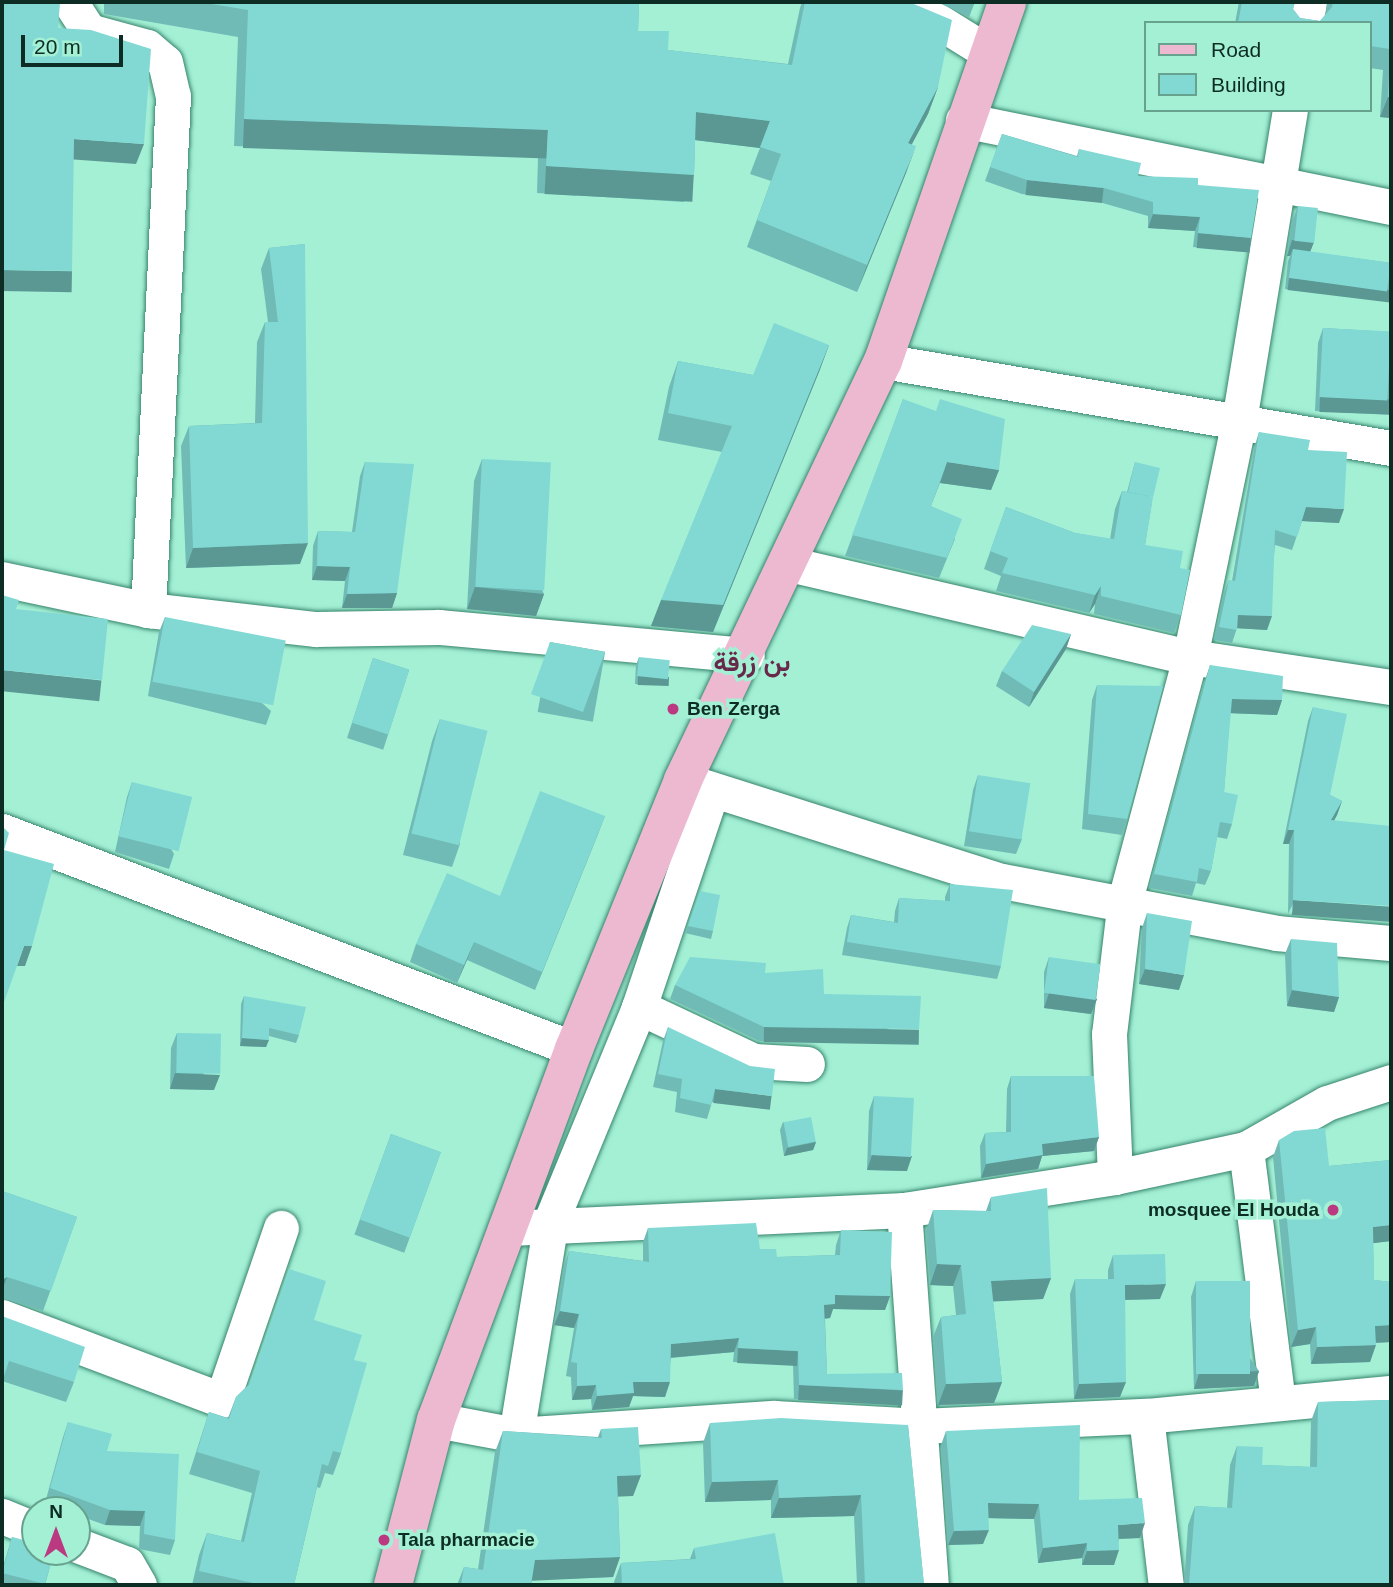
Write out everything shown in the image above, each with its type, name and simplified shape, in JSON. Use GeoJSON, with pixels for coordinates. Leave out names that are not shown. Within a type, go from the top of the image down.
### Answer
{"type":"FeatureCollection","features":[{"type":"Feature","properties":{"kind":"main road"},"geometry":{"type":"LineString","coordinates":[[393,1585],[436,1420],[510,1228],[574,1049],[697,785],[747,655],[883,361],[986,51],[1007,2]]}},
{"type":"Feature","properties":{"kind":"street"},"geometry":{"type":"LineString","coordinates":[[70,2],[89,31],[146,47],[164,62],[173,96],[148,610]]}},
{"type":"Feature","properties":{"kind":"street"},"geometry":{"type":"LineString","coordinates":[[883,2],[933,19],[986,51]]}},
{"type":"Feature","properties":{"kind":"street"},"geometry":{"type":"LineString","coordinates":[[1305,21],[1309,2]]}},
{"type":"Feature","properties":{"kind":"street"},"geometry":{"type":"LineString","coordinates":[[1115,1177],[1109,1034],[1125,900],[1190,657],[1239,421],[1290,112]]}},
{"type":"Feature","properties":{"kind":"street"},"geometry":{"type":"LineString","coordinates":[[963,120],[1277,188],[1391,207]]}},
{"type":"Feature","properties":{"kind":"street"},"geometry":{"type":"LineString","coordinates":[[883,361],[1391,448]]}},
{"type":"Feature","properties":{"kind":"street"},"geometry":{"type":"LineString","coordinates":[[789,564],[1190,657],[1391,687]]}},
{"type":"Feature","properties":{"kind":"street"},"geometry":{"type":"LineString","coordinates":[[2,579],[148,610],[316,629],[439,627],[747,655]]}},
{"type":"Feature","properties":{"kind":"street"},"geometry":{"type":"LineString","coordinates":[[516,1435],[551,1221],[639,1007],[697,785],[1002,881],[1125,900],[1276,933],[1391,943]]}},
{"type":"Feature","properties":{"kind":"street"},"geometry":{"type":"LineString","coordinates":[[2,831],[574,1049]]}},
{"type":"Feature","properties":{"kind":"street"},"geometry":{"type":"LineString","coordinates":[[639,1007],[754,1061],[807,1064]]}},
{"type":"Feature","properties":{"kind":"street"},"geometry":{"type":"LineString","coordinates":[[510,1228],[551,1221],[904,1210],[1115,1177],[1246,1149],[1327,1103],[1391,1082]]}},
{"type":"Feature","properties":{"kind":"street"},"geometry":{"type":"LineString","coordinates":[[1246,1149],[1278,1402]]}},
{"type":"Feature","properties":{"kind":"street"},"geometry":{"type":"LineString","coordinates":[[904,1210],[922,1426],[931,1585]]}},
{"type":"Feature","properties":{"kind":"street"},"geometry":{"type":"LineString","coordinates":[[2,1317],[222,1400],[281,1228]]}},
{"type":"Feature","properties":{"kind":"street"},"geometry":{"type":"LineString","coordinates":[[436,1420],[516,1435],[775,1418],[922,1426],[1146,1416],[1278,1402],[1391,1394]]}},
{"type":"Feature","properties":{"kind":"street"},"geometry":{"type":"LineString","coordinates":[[1146,1416],[1166,1585]]}},
{"type":"Feature","properties":{"kind":"street"},"geometry":{"type":"LineString","coordinates":[[2,1516],[21,1523]]}},
{"type":"Feature","properties":{"kind":"street"},"geometry":{"type":"LineString","coordinates":[[91,1550],[127,1564],[139,1585]]}},
{"type":"Feature","properties":{"kind":"building"},"geometry":{"type":"Polygon","coordinates":[[[2,2],[60,3],[58,28],[91,30],[151,49],[144,144],[74,139],[72,271],[2,270],[2,2]]]}},
{"type":"Feature","properties":{"kind":"building"},"geometry":{"type":"Polygon","coordinates":[[[200,2],[639,2],[638,31],[669,31],[668,50],[792,65],[805,2],[909,2],[952,20],[938,87],[908,143],[916,146],[867,265],[757,220],[781,154],[760,147],[770,121],[696,112],[694,175],[546,166],[548,130],[244,119],[248,10],[200,2]]]}},
{"type":"Feature","properties":{"kind":"building"},"geometry":{"type":"Polygon","coordinates":[[[1242,2],[1295,2],[1293,9],[1300,18],[1320,21],[1238,21],[1242,2]]]}},
{"type":"Feature","properties":{"kind":"building"},"geometry":{"type":"Polygon","coordinates":[[[1333,2],[1391,2],[1391,97],[1388,97],[1390,49],[1372,46],[1372,21],[1320,21],[1333,2]]]}},
{"type":"Feature","properties":{"kind":"building"},"geometry":{"type":"Polygon","coordinates":[[[1002,134],[1078,157],[1079,149],[1141,163],[1138,176],[1198,178],[1198,185],[1259,190],[1251,238],[1198,233],[1200,217],[1153,214],[1153,202],[1104,188],[1027,180],[990,167],[1002,134]]]}},
{"type":"Feature","properties":{"kind":"building"},"geometry":{"type":"Polygon","coordinates":[[[1298,206],[1318,208],[1314,243],[1294,241],[1298,206]]]}},
{"type":"Feature","properties":{"kind":"building"},"geometry":{"type":"Polygon","coordinates":[[[305,244],[308,543],[193,548],[189,426],[262,423],[265,322],[278,322],[269,248],[305,244]]]}},
{"type":"Feature","properties":{"kind":"building"},"geometry":{"type":"Polygon","coordinates":[[[1293,249],[1391,263],[1387,291],[1289,278],[1293,249]]]}},
{"type":"Feature","properties":{"kind":"building"},"geometry":{"type":"Polygon","coordinates":[[[774,323],[829,345],[723,605],[661,600],[732,426],[668,413],[678,361],[753,375],[774,323]]]}},
{"type":"Feature","properties":{"kind":"building"},"geometry":{"type":"Polygon","coordinates":[[[1323,328],[1391,332],[1387,400],[1319,397],[1323,328]]]}},
{"type":"Feature","properties":{"kind":"building"},"geometry":{"type":"Polygon","coordinates":[[[903,399],[936,411],[940,399],[1005,419],[999,470],[947,462],[931,506],[962,519],[947,558],[852,535],[903,399]]]}},
{"type":"Feature","properties":{"kind":"building"},"geometry":{"type":"Polygon","coordinates":[[[1259,432],[1310,440],[1308,450],[1347,452],[1344,509],[1306,507],[1297,537],[1275,530],[1272,616],[1238,615],[1237,630],[1219,627],[1229,580],[1235,581],[1259,432]]]}},
{"type":"Feature","properties":{"kind":"building"},"geometry":{"type":"Polygon","coordinates":[[[482,459],[551,463],[544,590],[475,587],[482,459]]]}},
{"type":"Feature","properties":{"kind":"building"},"geometry":{"type":"Polygon","coordinates":[[[365,462],[414,464],[397,593],[347,594],[350,567],[317,566],[318,531],[355,532],[365,462]]]}},
{"type":"Feature","properties":{"kind":"building"},"geometry":{"type":"Polygon","coordinates":[[[1135,462],[1160,468],[1152,502],[1153,497],[1128,492],[1135,462]]]}},
{"type":"Feature","properties":{"kind":"building"},"geometry":{"type":"Polygon","coordinates":[[[1122,491],[1153,497],[1145,545],[1183,551],[1180,568],[1190,570],[1181,615],[1101,596],[1101,586],[1095,595],[1002,573],[1008,558],[990,551],[1006,507],[1075,533],[1114,539],[1122,491]]]}},
{"type":"Feature","properties":{"kind":"building"},"geometry":{"type":"Polygon","coordinates":[[[2,595],[19,600],[16,609],[108,619],[102,680],[2,670],[2,595]]]}},
{"type":"Feature","properties":{"kind":"building"},"geometry":{"type":"Polygon","coordinates":[[[165,617],[286,640],[273,705],[152,682],[165,617]]]}},
{"type":"Feature","properties":{"kind":"building"},"geometry":{"type":"Polygon","coordinates":[[[1032,625],[1071,634],[1034,692],[1002,671],[1032,625]]]}},
{"type":"Feature","properties":{"kind":"building"},"geometry":{"type":"Polygon","coordinates":[[[550,642],[605,652],[583,712],[531,694],[550,642]]]}},
{"type":"Feature","properties":{"kind":"building"},"geometry":{"type":"Polygon","coordinates":[[[639,657],[670,660],[668,679],[637,676],[639,657]]]}},
{"type":"Feature","properties":{"kind":"building"},"geometry":{"type":"Polygon","coordinates":[[[373,658],[409,670],[388,734],[352,723],[373,658]]]}},
{"type":"Feature","properties":{"kind":"building"},"geometry":{"type":"Polygon","coordinates":[[[1210,665],[1283,676],[1282,700],[1232,699],[1224,792],[1238,795],[1232,824],[1220,822],[1211,871],[1199,868],[1197,882],[1154,874],[1210,665]]]}},
{"type":"Feature","properties":{"kind":"building"},"geometry":{"type":"Polygon","coordinates":[[[1097,685],[1163,686],[1127,819],[1088,814],[1097,685]]]}},
{"type":"Feature","properties":{"kind":"building"},"geometry":{"type":"Polygon","coordinates":[[[1313,707],[1347,714],[1330,795],[1342,801],[1331,820],[1391,826],[1391,906],[1293,900],[1294,830],[1288,830],[1313,707]]]}},
{"type":"Feature","properties":{"kind":"building"},"geometry":{"type":"Polygon","coordinates":[[[440,719],[488,731],[459,845],[411,833],[440,719]]]}},
{"type":"Feature","properties":{"kind":"building"},"geometry":{"type":"Polygon","coordinates":[[[978,775],[1030,783],[1021,840],[969,831],[978,775]]]}},
{"type":"Feature","properties":{"kind":"building"},"geometry":{"type":"Polygon","coordinates":[[[132,782],[192,797],[179,851],[118,836],[132,782]]]}},
{"type":"Feature","properties":{"kind":"building"},"geometry":{"type":"Polygon","coordinates":[[[540,791],[605,816],[542,972],[474,942],[464,965],[416,944],[447,873],[500,896],[540,791]]]}},
{"type":"Feature","properties":{"kind":"building"},"geometry":{"type":"Polygon","coordinates":[[[2,826],[9,833],[4,850],[54,864],[32,946],[24,946],[2,1008],[2,826]]]}},
{"type":"Feature","properties":{"kind":"building"},"geometry":{"type":"Polygon","coordinates":[[[950,884],[1013,890],[1001,966],[847,942],[851,915],[898,923],[899,898],[950,901],[950,884]]]}},
{"type":"Feature","properties":{"kind":"building"},"geometry":{"type":"Polygon","coordinates":[[[700,891],[720,895],[713,931],[688,926],[700,891]]]}},
{"type":"Feature","properties":{"kind":"building"},"geometry":{"type":"Polygon","coordinates":[[[1147,913],[1192,921],[1184,975],[1145,969],[1147,913]]]}},
{"type":"Feature","properties":{"kind":"building"},"geometry":{"type":"Polygon","coordinates":[[[1291,939],[1337,943],[1339,997],[1292,990],[1291,939]]]}},
{"type":"Feature","properties":{"kind":"building"},"geometry":{"type":"Polygon","coordinates":[[[690,957],[766,963],[765,973],[823,969],[824,994],[921,996],[919,1029],[764,1027],[675,985],[690,957]]]}},
{"type":"Feature","properties":{"kind":"building"},"geometry":{"type":"Polygon","coordinates":[[[1049,957],[1100,964],[1095,1000],[1044,993],[1049,957]]]}},
{"type":"Feature","properties":{"kind":"building"},"geometry":{"type":"Polygon","coordinates":[[[244,996],[306,1007],[299,1035],[269,1028],[269,1040],[242,1038],[244,996]]]}},
{"type":"Feature","properties":{"kind":"building"},"geometry":{"type":"Polygon","coordinates":[[[668,1027],[750,1066],[775,1069],[772,1096],[715,1089],[711,1105],[680,1098],[682,1079],[658,1074],[668,1027]]]}},
{"type":"Feature","properties":{"kind":"building"},"geometry":{"type":"Polygon","coordinates":[[[177,1033],[221,1034],[220,1074],[176,1073],[177,1033]]]}},
{"type":"Feature","properties":{"kind":"building"},"geometry":{"type":"Polygon","coordinates":[[[1011,1076],[1094,1076],[1099,1137],[1042,1144],[1043,1155],[986,1164],[985,1133],[1011,1132],[1011,1076]]]}},
{"type":"Feature","properties":{"kind":"building"},"geometry":{"type":"Polygon","coordinates":[[[874,1096],[914,1098],[911,1157],[871,1155],[874,1096]]]}},
{"type":"Feature","properties":{"kind":"building"},"geometry":{"type":"Polygon","coordinates":[[[811,1117],[816,1142],[788,1147],[784,1122],[811,1117]]]}},
{"type":"Feature","properties":{"kind":"building"},"geometry":{"type":"Polygon","coordinates":[[[1325,1128],[1329,1166],[1391,1160],[1391,1225],[1373,1227],[1374,1280],[1391,1282],[1391,1325],[1375,1326],[1376,1345],[1317,1347],[1316,1327],[1298,1330],[1279,1140],[1294,1131],[1325,1128]]]}},
{"type":"Feature","properties":{"kind":"building"},"geometry":{"type":"Polygon","coordinates":[[[391,1134],[441,1152],[410,1238],[360,1220],[391,1134]]]}},
{"type":"Feature","properties":{"kind":"building"},"geometry":{"type":"Polygon","coordinates":[[[1047,1188],[1051,1278],[991,1281],[1002,1382],[946,1384],[941,1317],[966,1314],[961,1265],[937,1264],[933,1210],[991,1211],[991,1197],[1047,1188]]]}},
{"type":"Feature","properties":{"kind":"building"},"geometry":{"type":"Polygon","coordinates":[[[2,1191],[77,1217],[51,1291],[7,1277],[2,1280],[2,1191]]]}},
{"type":"Feature","properties":{"kind":"building"},"geometry":{"type":"Polygon","coordinates":[[[756,1223],[760,1249],[776,1249],[777,1257],[840,1255],[841,1230],[892,1232],[890,1296],[835,1295],[835,1304],[824,1305],[827,1374],[902,1373],[903,1390],[799,1385],[798,1351],[738,1348],[739,1338],[671,1344],[670,1382],[633,1382],[634,1393],[597,1396],[596,1385],[577,1386],[577,1363],[571,1362],[579,1314],[560,1311],[569,1251],[649,1262],[648,1228],[756,1223]]]}},
{"type":"Feature","properties":{"kind":"building"},"geometry":{"type":"Polygon","coordinates":[[[1165,1254],[1166,1284],[1125,1285],[1126,1382],[1079,1384],[1075,1279],[1114,1279],[1113,1255],[1165,1254]]]}},
{"type":"Feature","properties":{"kind":"building"},"geometry":{"type":"Polygon","coordinates":[[[289,1269],[326,1281],[314,1320],[362,1335],[354,1360],[367,1363],[341,1453],[333,1451],[328,1466],[322,1464],[294,1585],[262,1585],[199,1571],[207,1533],[244,1542],[260,1471],[197,1452],[209,1412],[229,1419],[236,1397],[249,1385],[289,1269]]]}},
{"type":"Feature","properties":{"kind":"building"},"geometry":{"type":"Polygon","coordinates":[[[1196,1281],[1250,1281],[1250,1374],[1196,1374],[1196,1281]]]}},
{"type":"Feature","properties":{"kind":"building"},"geometry":{"type":"Polygon","coordinates":[[[2,1316],[85,1347],[74,1382],[9,1361],[2,1382],[2,1316]]]}},
{"type":"Feature","properties":{"kind":"building"},"geometry":{"type":"Polygon","coordinates":[[[1391,1399],[1391,1585],[1189,1585],[1195,1506],[1232,1508],[1237,1446],[1263,1447],[1262,1465],[1317,1467],[1318,1402],[1391,1399]]]}},
{"type":"Feature","properties":{"kind":"building"},"geometry":{"type":"Polygon","coordinates":[[[781,1418],[908,1425],[924,1585],[865,1585],[861,1495],[779,1498],[778,1480],[712,1482],[710,1423],[781,1418]]]}},
{"type":"Feature","properties":{"kind":"building"},"geometry":{"type":"Polygon","coordinates":[[[68,1422],[112,1434],[107,1451],[179,1454],[175,1540],[144,1534],[145,1511],[110,1510],[91,1503],[91,1496],[72,1496],[50,1488],[68,1422]]]}},
{"type":"Feature","properties":{"kind":"building"},"geometry":{"type":"Polygon","coordinates":[[[1080,1425],[1079,1500],[1142,1498],[1145,1523],[1118,1525],[1119,1550],[1087,1551],[1087,1543],[1043,1548],[1039,1504],[988,1503],[989,1530],[954,1531],[946,1431],[1080,1425]]]}},
{"type":"Feature","properties":{"kind":"building"},"geometry":{"type":"Polygon","coordinates":[[[638,1427],[641,1475],[617,1476],[620,1557],[535,1560],[531,1585],[461,1585],[464,1567],[483,1570],[503,1431],[602,1438],[601,1429],[638,1427]]]}},
{"type":"Feature","properties":{"kind":"building"},"geometry":{"type":"Polygon","coordinates":[[[775,1533],[784,1585],[622,1585],[621,1563],[696,1559],[694,1548],[775,1533]]]}},
{"type":"Feature","properties":{"kind":"building"},"geometry":{"type":"Polygon","coordinates":[[[12,1537],[21,1539],[21,1566],[50,1566],[45,1584],[2,1573],[12,1537]]]}},
{"type":"Feature","properties":{"kind":"place","name":"Ben Zerga"},"geometry":{"type":"Point","coordinates":[673,709]}},
{"type":"Feature","properties":{"kind":"place","name":"mosquee El Houda"},"geometry":{"type":"Point","coordinates":[1333,1210]}},
{"type":"Feature","properties":{"kind":"place","name":"Tala pharmacie"},"geometry":{"type":"Point","coordinates":[384,1540]}},
{"type":"Feature","properties":{"kind":"district","name":"بن زرقة"},"geometry":{"type":"Point","coordinates":[752,663]}}]}
